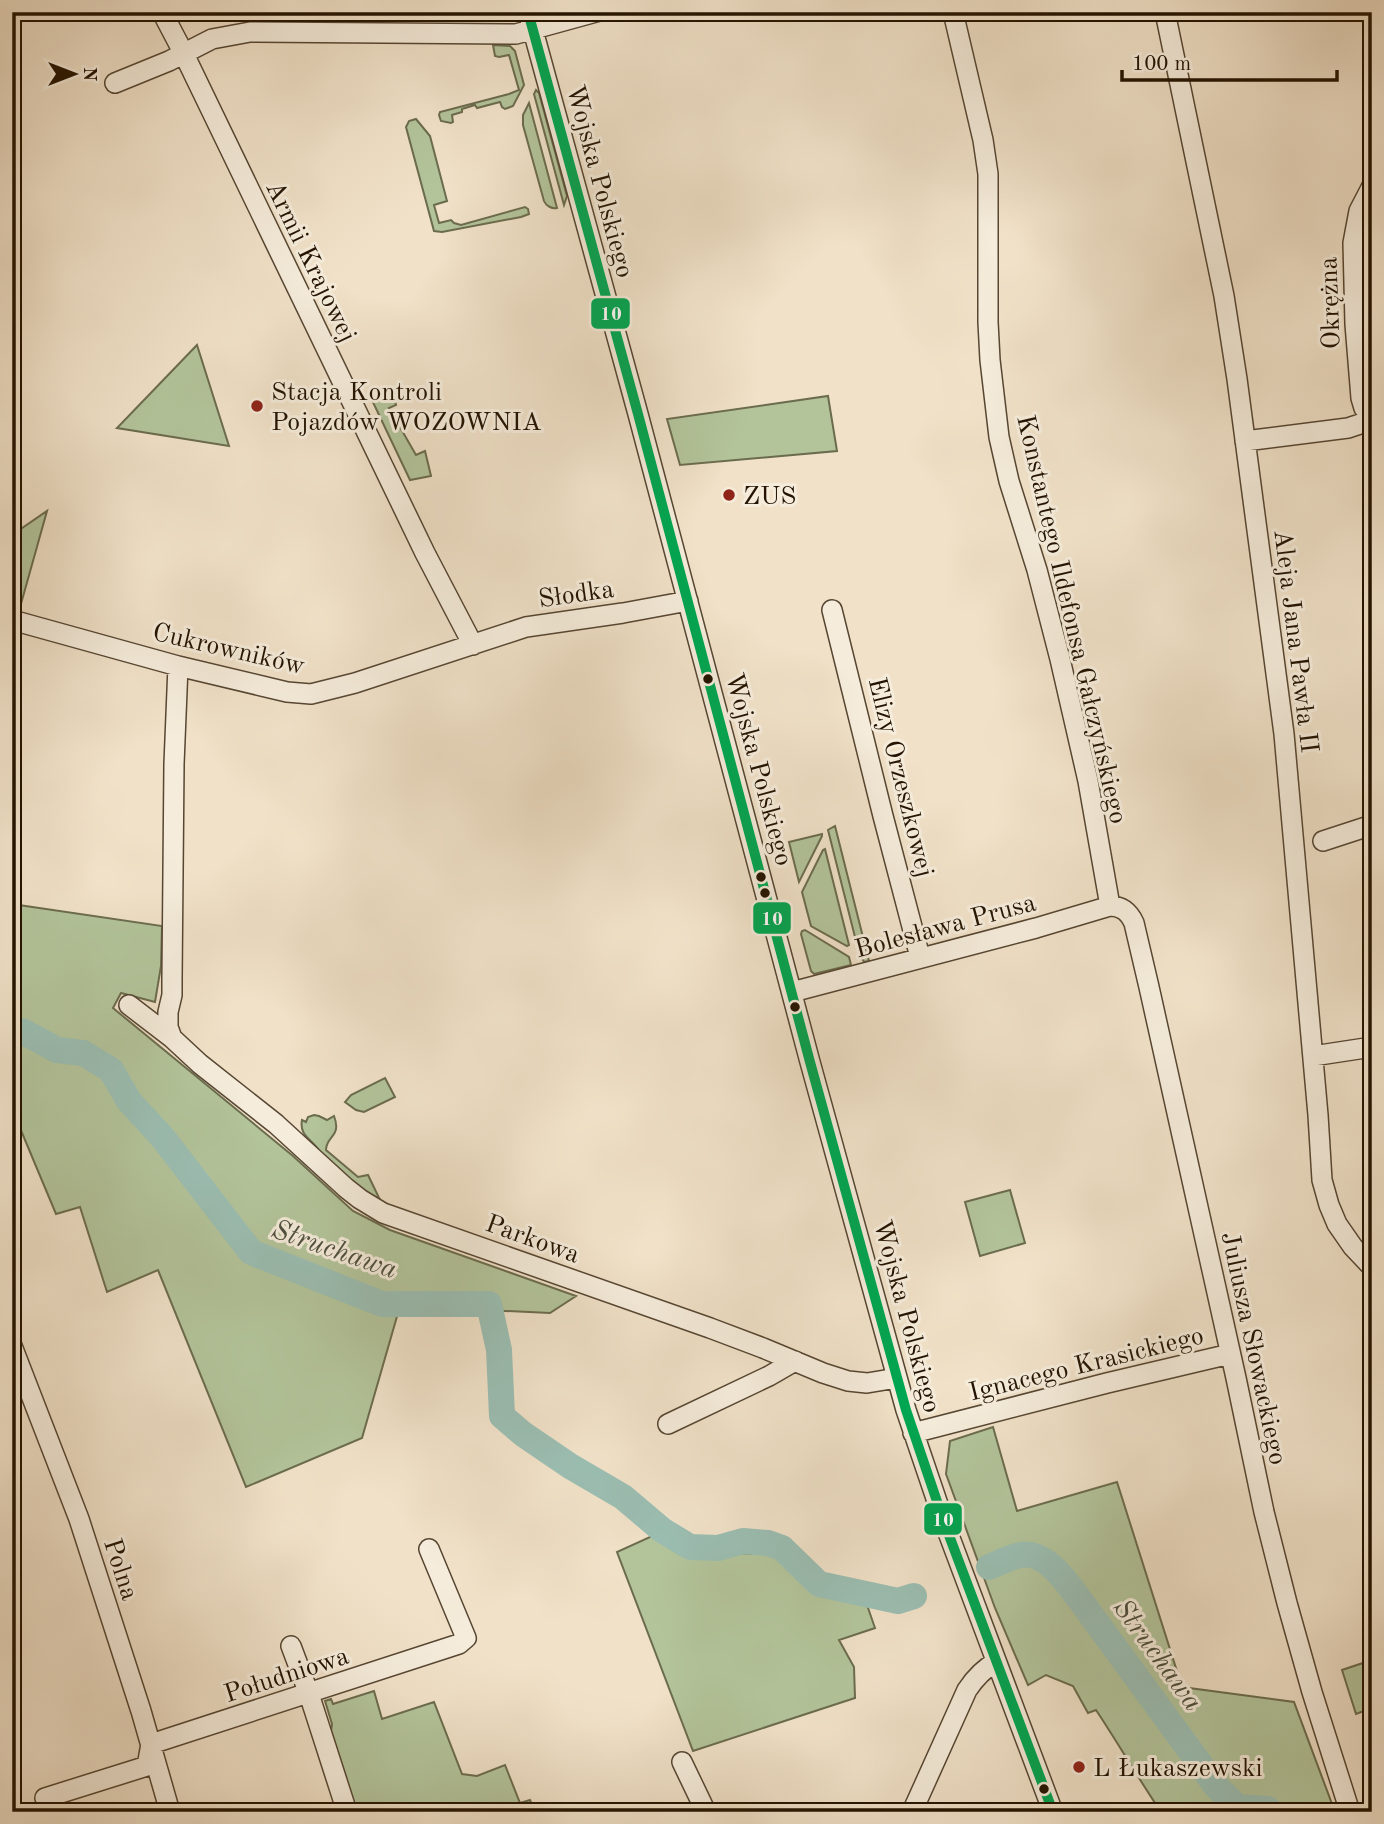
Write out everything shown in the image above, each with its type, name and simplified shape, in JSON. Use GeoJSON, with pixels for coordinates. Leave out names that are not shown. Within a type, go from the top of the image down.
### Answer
{"type":"FeatureCollection","features":[{"type":"Feature","properties":{"kind":"street","name":"Armii Krajowej"},"geometry":{"type":"LineString","coordinates":[[162,12],[425,553],[473,645]]}},
{"type":"Feature","properties":{"kind":"street"},"geometry":{"type":"LineString","coordinates":[[115,83],[212,39],[232,34],[516,34],[531,21],[596,12]]}},
{"type":"Feature","properties":{"kind":"street","name":"Konstantego Ildefonsa Gałczyńskiego"},"geometry":{"type":"LineString","coordinates":[[953,12],[988,174],[988,322],[999,437],[1009,481],[1037,570],[1069,700],[1088,781],[1110,906]]}},
{"type":"Feature","properties":{"kind":"street","name":"Aleja Jana Pawła II"},"geometry":{"type":"LineString","coordinates":[[1165,12],[1231,334],[1284,734],[1320,1162],[1325,1193],[1344,1236],[1372,1267]]}},
{"type":"Feature","properties":{"kind":"street","name":"Wojska Polskiego"},"geometry":{"type":"LineString","coordinates":[[531,21],[913,1433],[1053,1812]]}},
{"type":"Feature","properties":{"kind":"street","name":"Okrężna"},"geometry":{"type":"LineString","coordinates":[[1372,186],[1359,211],[1353,243],[1355,324],[1361,398],[1364,408],[1372,418]]}},
{"type":"Feature","properties":{"kind":"street"},"geometry":{"type":"LineString","coordinates":[[1245,441],[1348,428],[1372,418]]}},
{"type":"Feature","properties":{"kind":"street","name":"Słodka"},"geometry":{"type":"LineString","coordinates":[[473,645],[526,627],[688,601]]}},
{"type":"Feature","properties":{"kind":"street","name":"Elizy Orzeszkowej"},"geometry":{"type":"LineString","coordinates":[[832,610],[920,957]]}},
{"type":"Feature","properties":{"kind":"street","name":"Cukrowników"},"geometry":{"type":"LineString","coordinates":[[12,620],[178,666],[287,692],[311,694],[332,690],[473,645]]}},
{"type":"Feature","properties":{"kind":"street"},"geometry":{"type":"LineString","coordinates":[[172,1038],[168,1027],[168,1012],[172,995],[174,764],[178,666]]}},
{"type":"Feature","properties":{"kind":"street"},"geometry":{"type":"LineString","coordinates":[[1323,841],[1372,825]]}},
{"type":"Feature","properties":{"kind":"street","name":"Bolesława Prusa"},"geometry":{"type":"LineString","coordinates":[[792,992],[1110,906]]}},
{"type":"Feature","properties":{"kind":"street","name":"Juliusza Słowackiego"},"geometry":{"type":"LineString","coordinates":[[1110,906],[1126,910],[1134,923],[1264,1512],[1312,1692],[1350,1812]]}},
{"type":"Feature","properties":{"kind":"street","name":"Parkowa"},"geometry":{"type":"LineString","coordinates":[[129,1005],[276,1124],[346,1188],[383,1213],[710,1328],[823,1373],[867,1383],[897,1378]]}},
{"type":"Feature","properties":{"kind":"street"},"geometry":{"type":"LineString","coordinates":[[1313,1056],[1372,1047]]}},
{"type":"Feature","properties":{"kind":"street","name":"Polna"},"geometry":{"type":"LineString","coordinates":[[12,1346],[79,1520],[170,1812]]}},
{"type":"Feature","properties":{"kind":"street","name":"Ignacego Krasickiego"},"geometry":{"type":"LineString","coordinates":[[913,1433],[1230,1354]]}},
{"type":"Feature","properties":{"kind":"street"},"geometry":{"type":"LineString","coordinates":[[667,1424],[795,1361]]}},
{"type":"Feature","properties":{"kind":"street","name":"Południowa"},"geometry":{"type":"LineString","coordinates":[[151,1744],[460,1644],[466,1638],[429,1549]]}},
{"type":"Feature","properties":{"kind":"street"},"geometry":{"type":"LineString","coordinates":[[291,1646],[347,1812]]}},
{"type":"Feature","properties":{"kind":"street"},"geometry":{"type":"LineString","coordinates":[[912,1812],[967,1690],[987,1667],[996,1662]]}},
{"type":"Feature","properties":{"kind":"street"},"geometry":{"type":"LineString","coordinates":[[45,1798],[147,1766],[151,1744]]}},
{"type":"Feature","properties":{"kind":"street"},"geometry":{"type":"LineString","coordinates":[[682,1762],[706,1812]]}},
{"type":"Feature","properties":{"kind":"green space"},"geometry":{"type":"Polygon","coordinates":[[[493,45],[510,46],[515,51],[524,85],[513,106],[505,109],[500,102],[477,108],[475,105],[452,115],[451,123],[441,121],[440,112],[519,90],[509,55],[495,56],[493,45]]]}},
{"type":"Feature","properties":{"kind":"green space"},"geometry":{"type":"Polygon","coordinates":[[[536,90],[567,196],[564,205],[534,94],[536,90]]]}},
{"type":"Feature","properties":{"kind":"green space"},"geometry":{"type":"Polygon","coordinates":[[[529,103],[557,208],[549,207],[544,201],[523,125],[523,115],[529,103]]]}},
{"type":"Feature","properties":{"kind":"green space"},"geometry":{"type":"Polygon","coordinates":[[[416,119],[430,136],[447,201],[434,205],[439,223],[451,220],[461,225],[525,207],[529,214],[442,232],[434,231],[406,127],[409,121],[416,119]]]}},
{"type":"Feature","properties":{"kind":"green space"},"geometry":{"type":"Polygon","coordinates":[[[197,345],[229,446],[117,428],[197,345]]]}},
{"type":"Feature","properties":{"kind":"green space"},"geometry":{"type":"Polygon","coordinates":[[[392,391],[396,405],[389,408],[416,455],[425,451],[431,476],[410,480],[370,396],[392,391]]]}},
{"type":"Feature","properties":{"kind":"green space"},"geometry":{"type":"Polygon","coordinates":[[[828,396],[837,451],[680,465],[667,419],[828,396]]]}},
{"type":"Feature","properties":{"kind":"green space"},"geometry":{"type":"Polygon","coordinates":[[[47,511],[12,636],[12,535],[47,511]]]}},
{"type":"Feature","properties":{"kind":"green space"},"geometry":{"type":"Polygon","coordinates":[[[835,826],[869,961],[864,962],[859,953],[828,830],[835,826]]]}},
{"type":"Feature","properties":{"kind":"green space"},"geometry":{"type":"Polygon","coordinates":[[[822,836],[799,882],[789,842],[822,836]]]}},
{"type":"Feature","properties":{"kind":"green space"},"geometry":{"type":"Polygon","coordinates":[[[825,849],[849,945],[847,946],[811,926],[802,892],[825,849]]]}},
{"type":"Feature","properties":{"kind":"green space"},"geometry":{"type":"Polygon","coordinates":[[[12,904],[162,926],[161,966],[155,1002],[121,993],[113,1008],[293,1156],[353,1211],[390,1230],[576,1296],[550,1313],[400,1306],[362,1438],[246,1487],[158,1270],[107,1292],[80,1207],[56,1214],[20,1128],[12,1130],[12,904]]]}},
{"type":"Feature","properties":{"kind":"green space"},"geometry":{"type":"Polygon","coordinates":[[[805,930],[849,957],[851,965],[814,974],[801,934],[805,930]]]}},
{"type":"Feature","properties":{"kind":"green space"},"geometry":{"type":"Polygon","coordinates":[[[385,1078],[395,1097],[364,1112],[345,1102],[351,1095],[385,1078]]]}},
{"type":"Feature","properties":{"kind":"green space"},"geometry":{"type":"Polygon","coordinates":[[[314,1115],[327,1120],[334,1116],[336,1128],[326,1150],[358,1177],[368,1175],[381,1202],[366,1195],[316,1152],[318,1149],[302,1129],[302,1120],[306,1122],[308,1117],[314,1115]]]}},
{"type":"Feature","properties":{"kind":"green space"},"geometry":{"type":"Polygon","coordinates":[[[1010,1190],[1025,1243],[980,1256],[965,1202],[1010,1190]]]}},
{"type":"Feature","properties":{"kind":"green space"},"geometry":{"type":"Polygon","coordinates":[[[993,1427],[1017,1511],[1117,1482],[1182,1687],[1294,1702],[1335,1812],[1161,1812],[1096,1710],[1088,1713],[1073,1686],[1046,1675],[1028,1685],[995,1608],[946,1474],[950,1441],[993,1427]]]}},
{"type":"Feature","properties":{"kind":"green space"},"geometry":{"type":"Polygon","coordinates":[[[652,1536],[691,1552],[772,1554],[815,1590],[866,1602],[875,1628],[839,1640],[854,1667],[855,1698],[693,1751],[617,1552],[652,1536]]]}},
{"type":"Feature","properties":{"kind":"green space"},"geometry":{"type":"Polygon","coordinates":[[[1372,1660],[1372,1708],[1356,1714],[1342,1670],[1372,1660]]]}},
{"type":"Feature","properties":{"kind":"green space"},"geometry":{"type":"Polygon","coordinates":[[[374,1691],[382,1719],[434,1702],[462,1774],[477,1776],[505,1765],[520,1803],[530,1800],[535,1812],[357,1812],[331,1731],[332,1724],[325,1701],[331,1699],[333,1704],[374,1691]]]}},
{"type":"Feature","properties":{"kind":"waterway","name":"Struchawa"},"geometry":{"type":"LineString","coordinates":[[12,1032],[22,1031],[57,1050],[83,1053],[111,1070],[129,1101],[163,1138],[251,1252],[382,1304],[489,1304],[499,1350],[502,1416],[570,1466],[623,1497],[662,1530],[690,1547],[718,1548],[743,1541],[768,1543],[782,1548],[819,1584],[898,1601],[914,1596]]}},
{"type":"Feature","properties":{"kind":"waterway","name":"Struchawa"},"geometry":{"type":"LineString","coordinates":[[989,1567],[1021,1555],[1031,1555],[1048,1564],[1071,1588],[1216,1786],[1237,1807],[1268,1809],[1269,1812]]}},
{"type":"Feature","properties":{"kind":"transit line","name":"10"},"geometry":{"type":"LineString","coordinates":[[528,12],[906,1410],[944,1522],[1053,1812]]}},
{"type":"Feature","properties":{"kind":"place","name":"Stacja Kontroli Pojazdów WOZOWNIA"},"geometry":{"type":"Point","coordinates":[257,406]}},
{"type":"Feature","properties":{"kind":"place","name":"ZUS"},"geometry":{"type":"Point","coordinates":[729,495]}},
{"type":"Feature","properties":{"kind":"place","name":"L Łukaszewski"},"geometry":{"type":"Point","coordinates":[1079,1767]}}]}
